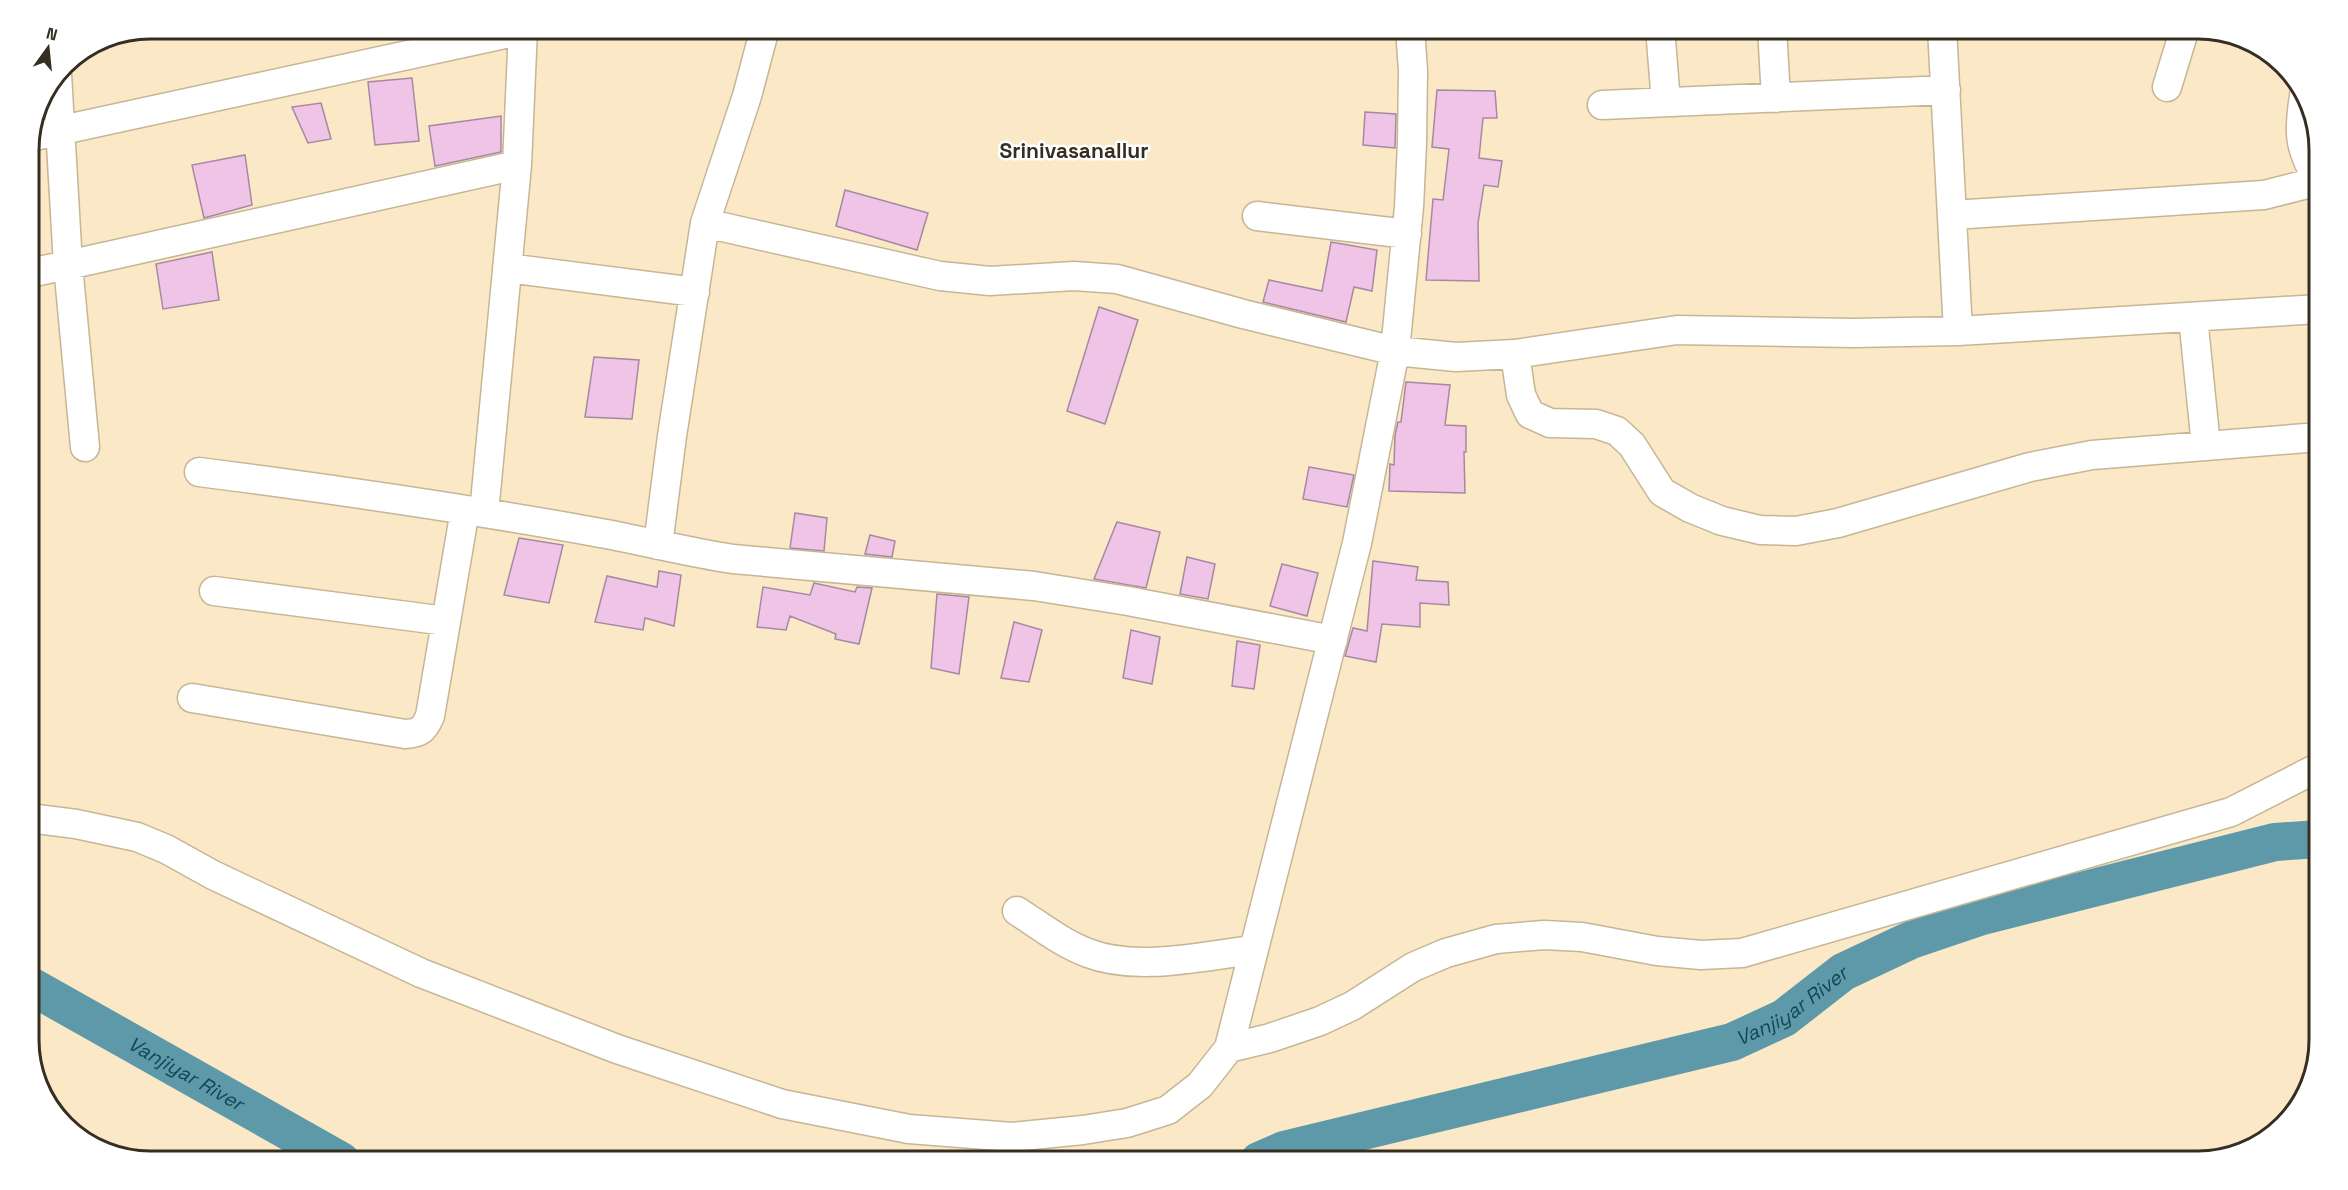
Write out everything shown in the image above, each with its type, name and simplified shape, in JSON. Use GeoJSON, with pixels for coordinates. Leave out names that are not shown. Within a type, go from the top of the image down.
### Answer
{"type":"FeatureCollection","features":[{"type":"Feature","properties":{"kind":"street"},"geometry":{"type":"LineString","coordinates":[[40,135],[478,39]]}},
{"type":"Feature","properties":{"kind":"street"},"geometry":{"type":"LineString","coordinates":[[192,698],[405,734],[418,733],[425,728],[430,716],[446,621],[474,512],[507,268],[517,165],[523,39]]}},
{"type":"Feature","properties":{"kind":"street"},"geometry":{"type":"LineString","coordinates":[[658,545],[672,436],[705,223],[747,96],[762,39]]}},
{"type":"Feature","properties":{"kind":"street"},"geometry":{"type":"LineString","coordinates":[[39,819],[76,824],[147,841],[213,875],[421,973],[617,1049],[782,1104],[909,1129],[1012,1137],[1127,1123],[1168,1110],[1200,1085],[1229,1048],[1357,543],[1395,351],[1407,234],[1412,143],[1413,71],[1411,39]]}},
{"type":"Feature","properties":{"kind":"street"},"geometry":{"type":"LineString","coordinates":[[1661,39],[1666,102]]}},
{"type":"Feature","properties":{"kind":"street"},"geometry":{"type":"LineString","coordinates":[[1773,39],[1776,98]]}},
{"type":"Feature","properties":{"kind":"street"},"geometry":{"type":"LineString","coordinates":[[1943,39],[1958,331]]}},
{"type":"Feature","properties":{"kind":"street"},"geometry":{"type":"LineString","coordinates":[[2168,87],[2182,39]]}},
{"type":"Feature","properties":{"kind":"street"},"geometry":{"type":"LineString","coordinates":[[58,88],[68,265],[86,447]]}},
{"type":"Feature","properties":{"kind":"street"},"geometry":{"type":"LineString","coordinates":[[1602,105],[1946,90]]}},
{"type":"Feature","properties":{"kind":"street"},"geometry":{"type":"LineString","coordinates":[[2302,113],[2300,138],[2309,164]]}},
{"type":"Feature","properties":{"kind":"street"},"geometry":{"type":"LineString","coordinates":[[39,271],[517,165]]}},
{"type":"Feature","properties":{"kind":"street"},"geometry":{"type":"LineString","coordinates":[[1953,215],[2264,195],[2309,184]]}},
{"type":"Feature","properties":{"kind":"street"},"geometry":{"type":"LineString","coordinates":[[1257,216],[1407,234]]}},
{"type":"Feature","properties":{"kind":"street"},"geometry":{"type":"LineString","coordinates":[[705,223],[940,276],[990,281],[1074,276],[1117,279],[1243,314],[1424,356],[1515,354],[1677,330],[1853,333],[1958,331],[2309,310]]}},
{"type":"Feature","properties":{"kind":"street"},"geometry":{"type":"LineString","coordinates":[[507,268],[695,292]]}},
{"type":"Feature","properties":{"kind":"street"},"geometry":{"type":"LineString","coordinates":[[2193,317],[2206,446]]}},
{"type":"Feature","properties":{"kind":"street"},"geometry":{"type":"LineString","coordinates":[[1515,354],[1521,395],[1530,414],[1550,423],[1596,424],[1617,431],[1632,445],[1662,492],[1701,513],[1722,521],[1760,530],[1796,531],[1838,523],[2030,467],[2092,455],[2309,438]]}},
{"type":"Feature","properties":{"kind":"street"},"geometry":{"type":"LineString","coordinates":[[199,472],[474,512],[596,532],[733,559],[1034,586],[1128,601],[1333,640]]}},
{"type":"Feature","properties":{"kind":"street"},"geometry":{"type":"LineString","coordinates":[[214,591],[446,621]]}},
{"type":"Feature","properties":{"kind":"street"},"geometry":{"type":"LineString","coordinates":[[1229,1048],[1270,1038],[1320,1021],[1352,1006],[1413,967],[1446,952],[1496,939],[1544,935],[1582,937],[1657,951],[1701,955],[1742,953],[2231,812],[2309,772]]}},
{"type":"Feature","properties":{"kind":"street"},"geometry":{"type":"LineString","coordinates":[[1017,911],[1087,953],[1112,960],[1140,963],[1253,950]]}},
{"type":"Feature","properties":{"kind":"building"},"geometry":{"type":"Polygon","coordinates":[[[412,78],[419,141],[375,145],[368,82],[412,78]]]}},
{"type":"Feature","properties":{"kind":"building"},"geometry":{"type":"Polygon","coordinates":[[[1437,90],[1495,91],[1497,118],[1483,118],[1479,158],[1502,161],[1498,187],[1484,185],[1478,223],[1479,281],[1426,280],[1433,199],[1443,200],[1449,149],[1432,147],[1437,90]]]}},
{"type":"Feature","properties":{"kind":"building"},"geometry":{"type":"Polygon","coordinates":[[[321,103],[331,139],[308,143],[292,107],[321,103]]]}},
{"type":"Feature","properties":{"kind":"building"},"geometry":{"type":"Polygon","coordinates":[[[1365,112],[1396,114],[1395,148],[1363,145],[1365,112]]]}},
{"type":"Feature","properties":{"kind":"building"},"geometry":{"type":"Polygon","coordinates":[[[501,116],[501,152],[435,166],[429,126],[501,116]]]}},
{"type":"Feature","properties":{"kind":"building"},"geometry":{"type":"Polygon","coordinates":[[[245,155],[252,205],[204,218],[192,165],[245,155]]]}},
{"type":"Feature","properties":{"kind":"building"},"geometry":{"type":"Polygon","coordinates":[[[845,190],[928,213],[917,250],[836,226],[845,190]]]}},
{"type":"Feature","properties":{"kind":"building"},"geometry":{"type":"Polygon","coordinates":[[[1331,242],[1377,250],[1372,291],[1354,287],[1346,322],[1263,302],[1269,280],[1322,291],[1331,242]]]}},
{"type":"Feature","properties":{"kind":"building"},"geometry":{"type":"Polygon","coordinates":[[[212,252],[219,300],[163,309],[156,264],[212,252]]]}},
{"type":"Feature","properties":{"kind":"building"},"geometry":{"type":"Polygon","coordinates":[[[1099,307],[1138,320],[1105,424],[1067,411],[1099,307]]]}},
{"type":"Feature","properties":{"kind":"building"},"geometry":{"type":"Polygon","coordinates":[[[594,357],[639,360],[632,419],[585,417],[594,357]]]}},
{"type":"Feature","properties":{"kind":"building"},"geometry":{"type":"Polygon","coordinates":[[[1406,382],[1450,385],[1445,425],[1466,426],[1465,493],[1389,491],[1390,464],[1394,465],[1395,435],[1398,422],[1401,422],[1406,382]]]}},
{"type":"Feature","properties":{"kind":"building"},"geometry":{"type":"Polygon","coordinates":[[[1309,467],[1354,475],[1347,507],[1303,499],[1309,467]]]}},
{"type":"Feature","properties":{"kind":"building"},"geometry":{"type":"Polygon","coordinates":[[[795,513],[827,518],[824,551],[790,548],[795,513]]]}},
{"type":"Feature","properties":{"kind":"building"},"geometry":{"type":"Polygon","coordinates":[[[1117,522],[1160,532],[1146,588],[1094,579],[1117,522]]]}},
{"type":"Feature","properties":{"kind":"building"},"geometry":{"type":"Polygon","coordinates":[[[870,535],[895,541],[892,557],[865,554],[870,535]]]}},
{"type":"Feature","properties":{"kind":"building"},"geometry":{"type":"Polygon","coordinates":[[[519,538],[563,545],[549,603],[504,595],[519,538]]]}},
{"type":"Feature","properties":{"kind":"building"},"geometry":{"type":"Polygon","coordinates":[[[1187,557],[1215,564],[1208,599],[1180,594],[1187,557]]]}},
{"type":"Feature","properties":{"kind":"building"},"geometry":{"type":"Polygon","coordinates":[[[1373,561],[1418,567],[1416,580],[1448,582],[1449,605],[1420,603],[1420,627],[1382,624],[1376,662],[1345,656],[1353,628],[1367,631],[1373,561]]]}},
{"type":"Feature","properties":{"kind":"building"},"geometry":{"type":"Polygon","coordinates":[[[1282,564],[1318,573],[1307,616],[1270,606],[1282,564]]]}},
{"type":"Feature","properties":{"kind":"building"},"geometry":{"type":"Polygon","coordinates":[[[659,571],[681,575],[674,626],[645,618],[643,630],[595,622],[607,576],[657,587],[659,571]]]}},
{"type":"Feature","properties":{"kind":"building"},"geometry":{"type":"Polygon","coordinates":[[[814,583],[855,592],[857,587],[872,588],[859,644],[835,639],[836,634],[790,616],[786,630],[757,627],[763,587],[810,595],[814,583]]]}},
{"type":"Feature","properties":{"kind":"building"},"geometry":{"type":"Polygon","coordinates":[[[937,594],[969,597],[959,674],[931,668],[937,594]]]}},
{"type":"Feature","properties":{"kind":"building"},"geometry":{"type":"Polygon","coordinates":[[[1014,622],[1042,630],[1029,682],[1001,678],[1014,622]]]}},
{"type":"Feature","properties":{"kind":"building"},"geometry":{"type":"Polygon","coordinates":[[[1131,630],[1160,637],[1152,684],[1123,678],[1131,630]]]}},
{"type":"Feature","properties":{"kind":"building"},"geometry":{"type":"Polygon","coordinates":[[[1237,641],[1260,645],[1254,689],[1232,686],[1237,641]]]}},
{"type":"Feature","properties":{"kind":"waterway","name":"Vanjiyar River"},"geometry":{"type":"LineString","coordinates":[[1282,1151],[1732,1042],[1784,1018],[1843,972],[1911,940],[1982,916],[2275,842],[2309,840]]}},
{"type":"Feature","properties":{"kind":"waterway","name":"Vanjiyar River"},"geometry":{"type":"LineString","coordinates":[[39,991],[323,1151]]}},
{"type":"Feature","properties":{"kind":"district","name":"Srinivasanallur"},"geometry":{"type":"Point","coordinates":[1074,150]}}]}
